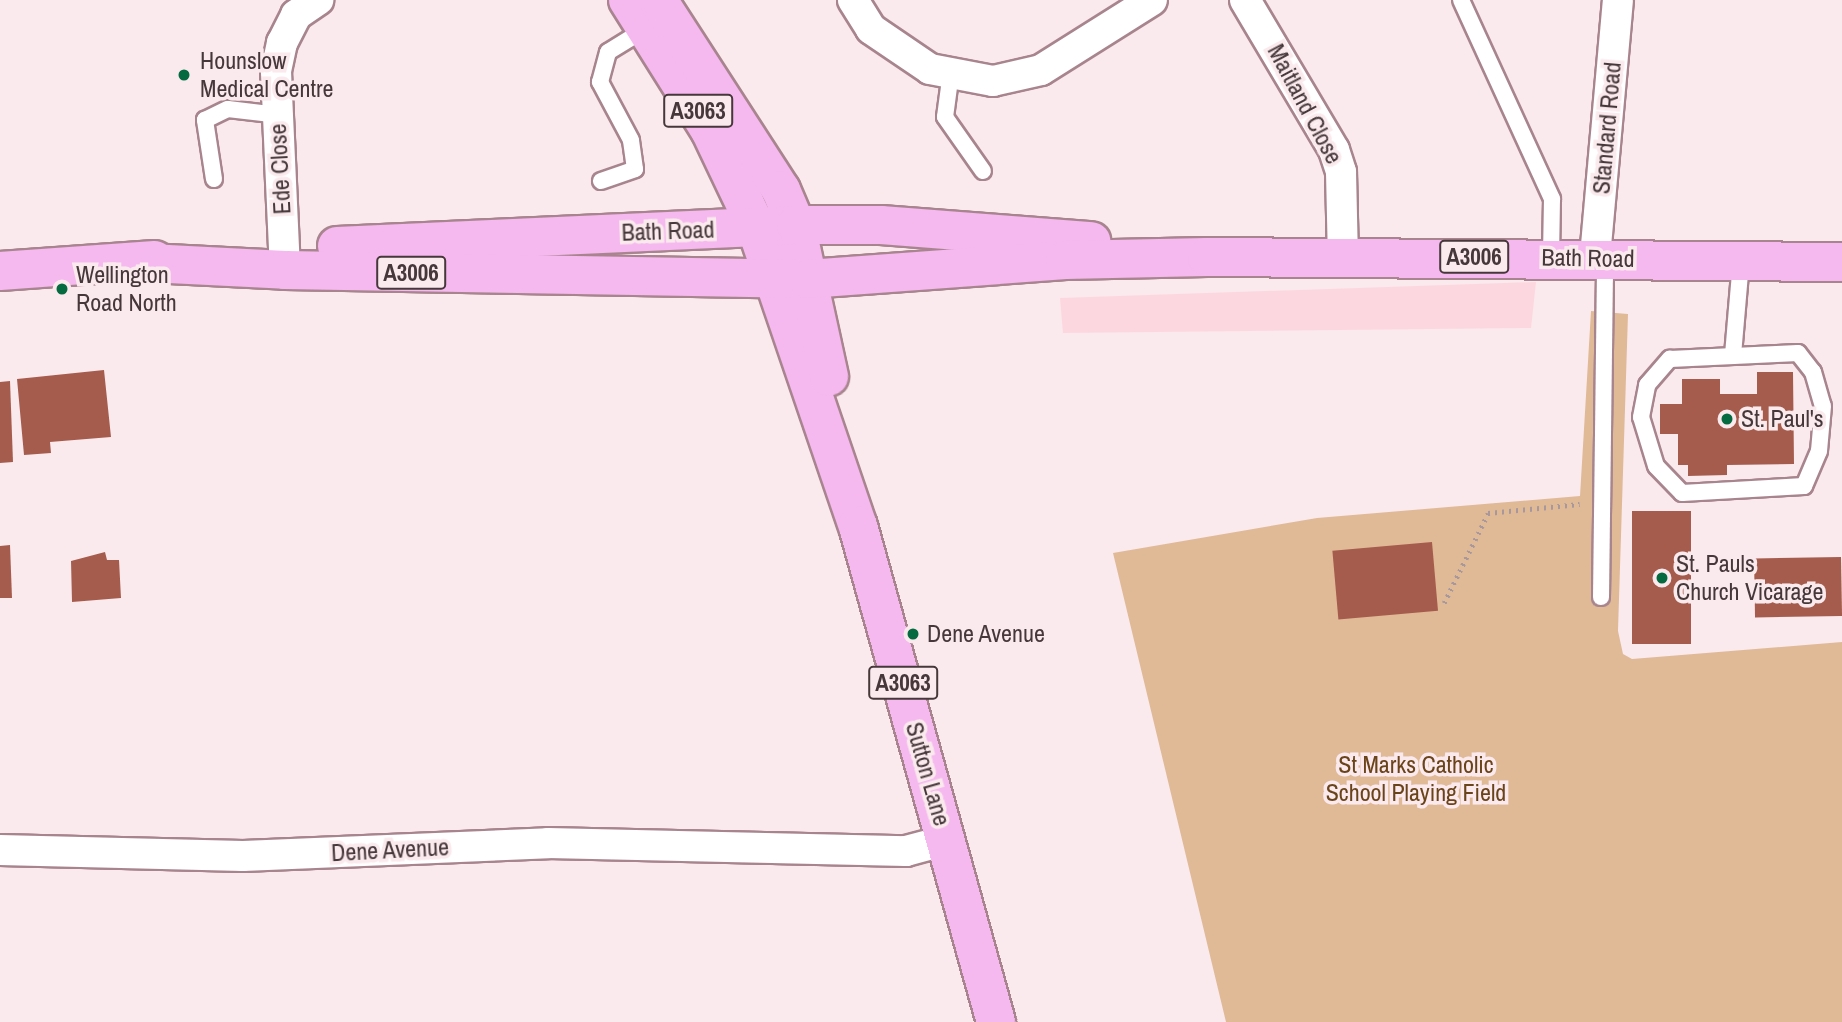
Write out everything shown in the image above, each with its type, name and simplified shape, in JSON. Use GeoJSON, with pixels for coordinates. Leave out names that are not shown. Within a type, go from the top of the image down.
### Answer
{"type":"FeatureCollection","features":[{"type":"Feature","properties":{"kind":"main road","name":"A3063"},"geometry":{"type":"LineString","coordinates":[[644,9],[710,131],[783,252]]}},
{"type":"Feature","properties":{"kind":"main road","name":"Bath Road"},"geometry":{"type":"LineString","coordinates":[[0,271],[129,262],[284,258],[783,252],[1059,237],[1207,257]]}},
{"type":"Feature","properties":{"kind":"main road","name":"Bath Road"},"geometry":{"type":"LineString","coordinates":[[284,258],[385,246],[783,252],[1065,260],[1207,257],[1600,257],[1842,262]]}},
{"type":"Feature","properties":{"kind":"main road","name":"Sutton Lane"},"geometry":{"type":"LineString","coordinates":[[783,252],[996,1022]]}},
{"type":"Feature","properties":{"kind":"street","name":"Ede Close"},"geometry":{"type":"LineString","coordinates":[[284,258],[276,71],[282,43],[296,15],[318,0]]}},
{"type":"Feature","properties":{"kind":"street"},"geometry":{"type":"LineString","coordinates":[[853,0],[871,29],[930,69],[993,81],[1041,70],[1152,0]]}},
{"type":"Feature","properties":{"kind":"street","name":"Maitland Close"},"geometry":{"type":"LineString","coordinates":[[1245,0],[1335,150],[1341,172],[1343,258]]}},
{"type":"Feature","properties":{"kind":"street","name":"Standard Road"},"geometry":{"type":"LineString","coordinates":[[1600,257],[1618,0]]}},
{"type":"Feature","properties":{"kind":"street","name":"Dene Avenue"},"geometry":{"type":"LineString","coordinates":[[0,850],[243,856],[548,843],[906,850],[947,840]]}},
{"type":"Feature","properties":{"kind":"lane"},"geometry":{"type":"LineString","coordinates":[[1461,0],[1552,200],[1551,257]]}},
{"type":"Feature","properties":{"kind":"lane"},"geometry":{"type":"LineString","coordinates":[[601,181],[635,169],[631,140],[600,82],[608,52],[644,9]]}},
{"type":"Feature","properties":{"kind":"lane"},"geometry":{"type":"LineString","coordinates":[[951,72],[945,117],[982,172]]}},
{"type":"Feature","properties":{"kind":"lane"},"geometry":{"type":"LineString","coordinates":[[214,179],[205,120],[228,109],[278,116]]}},
{"type":"Feature","properties":{"kind":"lane"},"geometry":{"type":"LineString","coordinates":[[1600,257],[1601,597]]}},
{"type":"Feature","properties":{"kind":"lane"},"geometry":{"type":"LineString","coordinates":[[1733,355],[1741,261]]}},
{"type":"Feature","properties":{"kind":"lane"},"geometry":{"type":"LineString","coordinates":[[1798,354],[1813,372],[1823,406],[1819,452],[1804,486],[1682,493],[1656,466],[1641,417],[1647,385],[1670,359],[1733,355],[1798,354]]}},
{"type":"Feature","properties":{"kind":"path"},"geometry":{"type":"LineString","coordinates":[[1444,603],[1488,513],[1602,502]]}},
{"type":"Feature","properties":{"kind":"shaded area"},"geometry":{"type":"Polygon","coordinates":[[[1536,282],[1531,328],[1063,333],[1060,298],[1536,282]]]}},
{"type":"Feature","properties":{"kind":"green space","name":"St Marks Catholic School Playing Field"},"geometry":{"type":"Polygon","coordinates":[[[1591,311],[1628,314],[1618,631],[1623,654],[1632,659],[1842,642],[1842,1022],[1226,1022],[1113,553],[1317,518],[1580,496],[1591,311]]]}},
{"type":"Feature","properties":{"kind":"building"},"geometry":{"type":"Polygon","coordinates":[[[104,370],[111,437],[50,442],[51,453],[24,455],[17,379],[104,370]]]}},
{"type":"Feature","properties":{"kind":"building","name":"St. Paul's"},"geometry":{"type":"Polygon","coordinates":[[[1757,372],[1793,372],[1794,464],[1727,465],[1727,475],[1688,476],[1688,465],[1678,465],[1678,434],[1660,434],[1660,404],[1682,404],[1682,379],[1720,379],[1720,394],[1757,394],[1757,372]]]}},
{"type":"Feature","properties":{"kind":"building"},"geometry":{"type":"Polygon","coordinates":[[[10,381],[13,462],[0,463],[0,382],[10,381]]]}},
{"type":"Feature","properties":{"kind":"building","name":"St. Pauls Church Vicarage"},"geometry":{"type":"Polygon","coordinates":[[[1632,511],[1691,511],[1691,644],[1632,644],[1632,511]]]}},
{"type":"Feature","properties":{"kind":"building"},"geometry":{"type":"Polygon","coordinates":[[[1432,542],[1438,611],[1338,619],[1332,551],[1432,542]]]}},
{"type":"Feature","properties":{"kind":"building"},"geometry":{"type":"Polygon","coordinates":[[[10,545],[12,598],[0,598],[0,546],[10,545]]]}},
{"type":"Feature","properties":{"kind":"building"},"geometry":{"type":"Polygon","coordinates":[[[105,552],[107,560],[119,560],[121,598],[72,602],[71,561],[105,552]]]}},
{"type":"Feature","properties":{"kind":"building"},"geometry":{"type":"Polygon","coordinates":[[[1841,557],[1842,616],[1755,618],[1754,559],[1841,557]]]}},
{"type":"Feature","properties":{"kind":"place","name":"Hounslow Medical Centre"},"geometry":{"type":"Point","coordinates":[184,75]}},
{"type":"Feature","properties":{"kind":"place","name":"Wellington Road North"},"geometry":{"type":"Point","coordinates":[62,289]}},
{"type":"Feature","properties":{"kind":"place","name":"St. Paul's"},"geometry":{"type":"Point","coordinates":[1727,419]}},
{"type":"Feature","properties":{"kind":"place","name":"St. Pauls Church Vicarage"},"geometry":{"type":"Point","coordinates":[1662,578]}},
{"type":"Feature","properties":{"kind":"place","name":"Dene Avenue"},"geometry":{"type":"Point","coordinates":[913,634]}}]}
